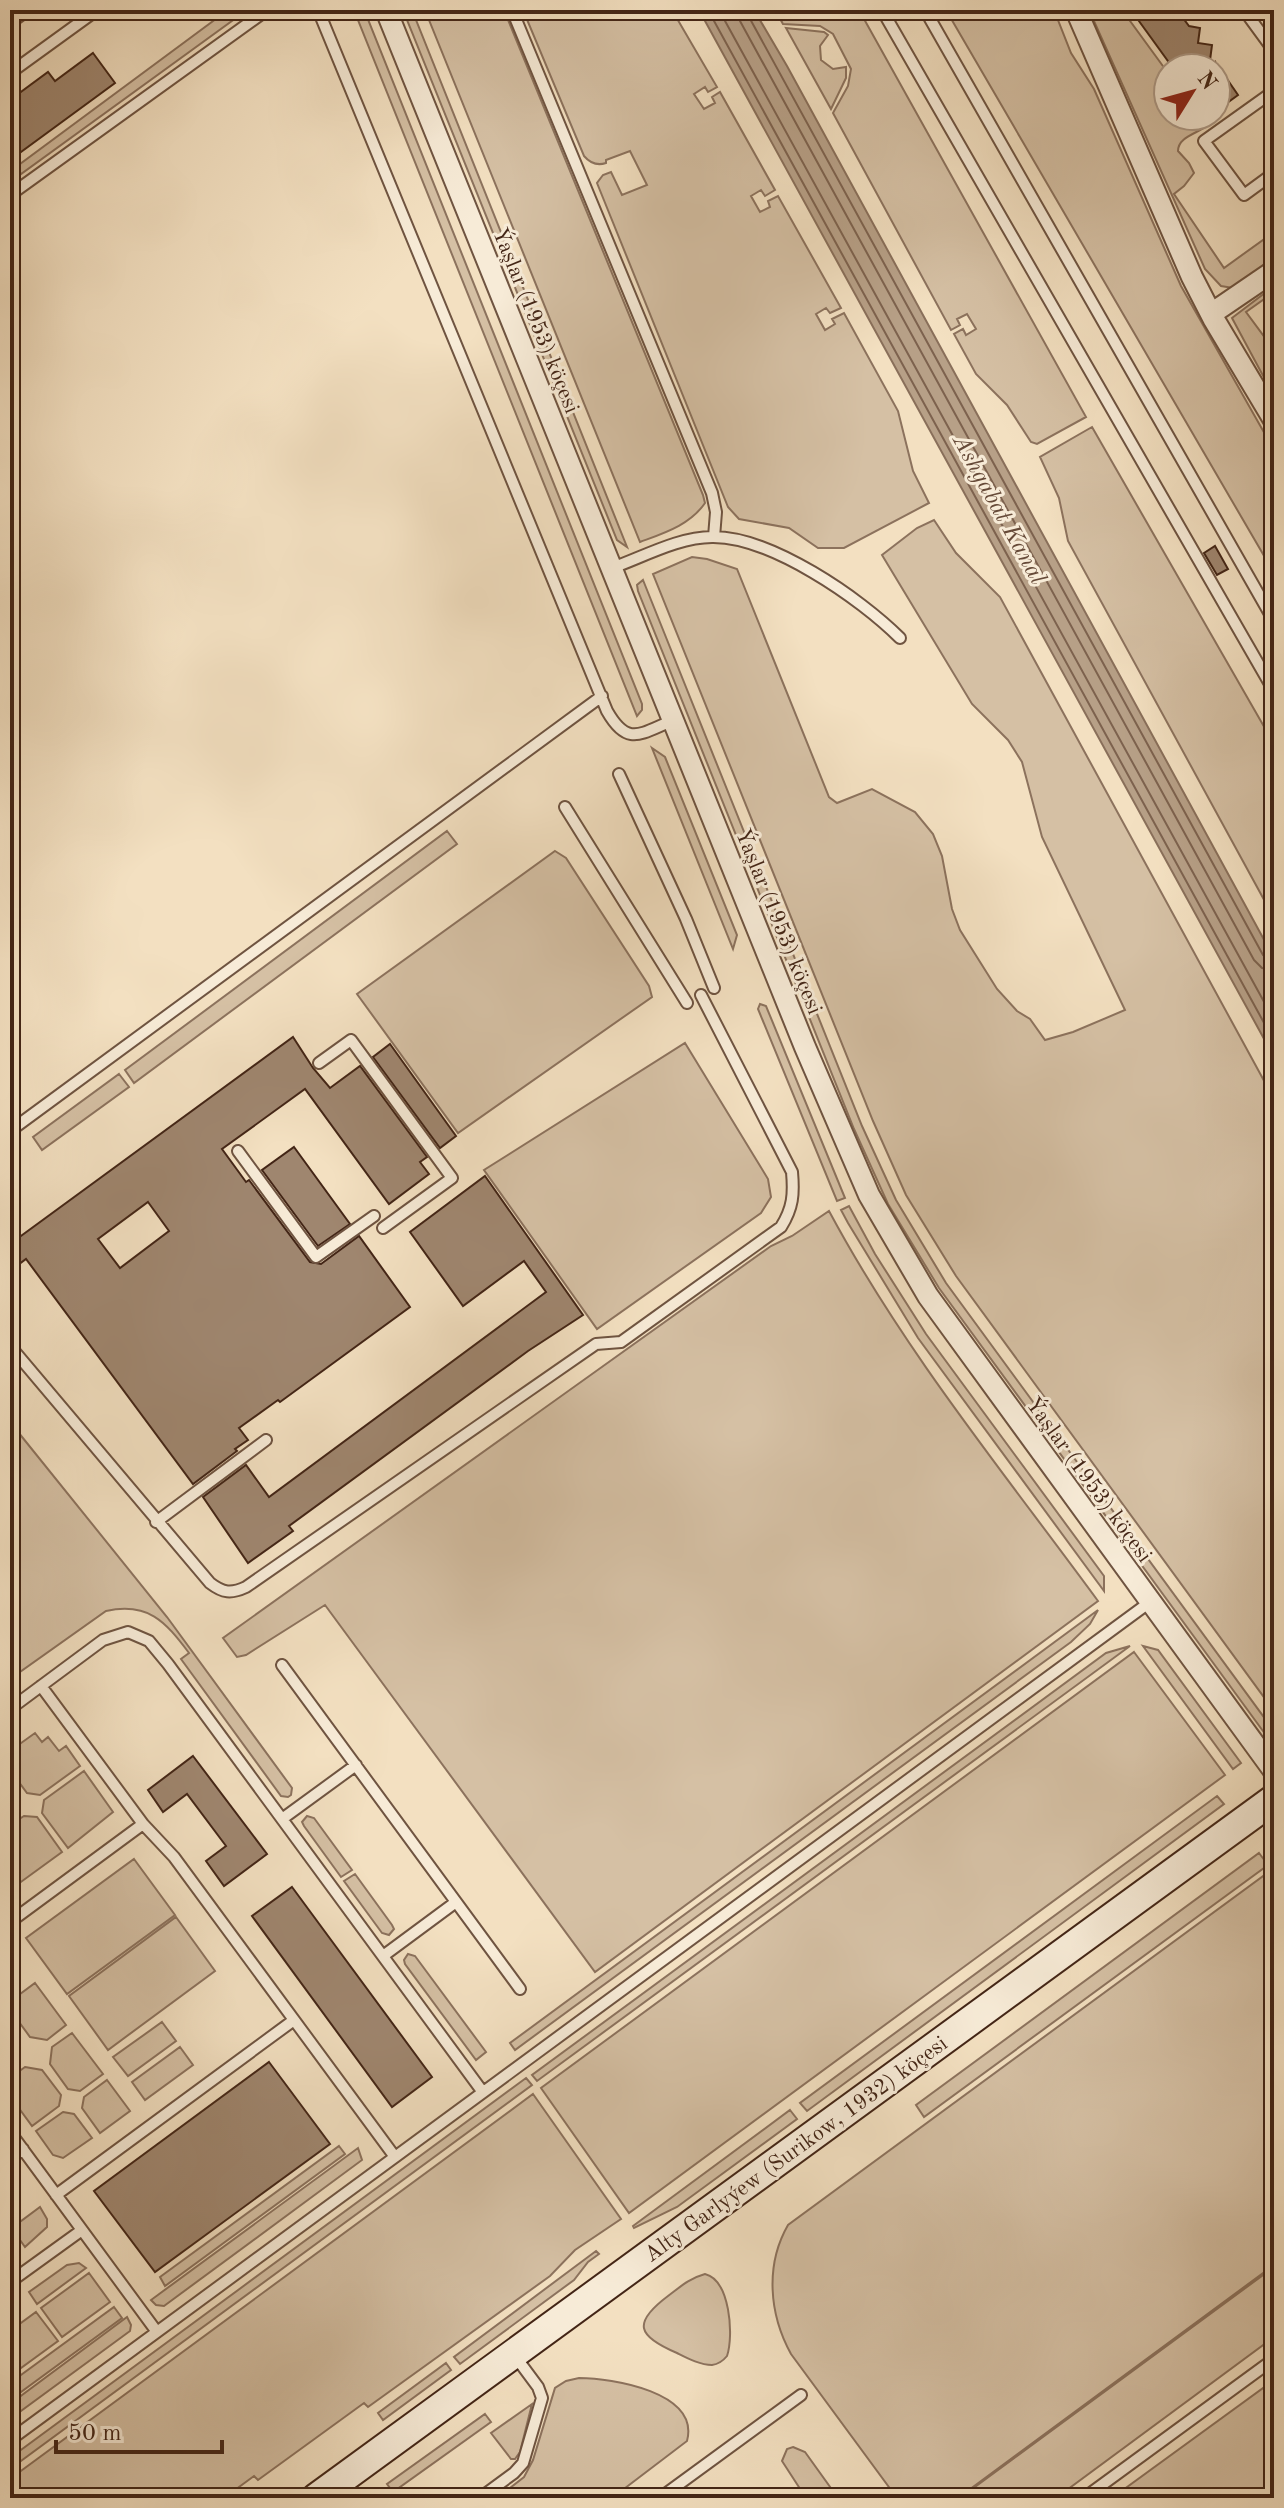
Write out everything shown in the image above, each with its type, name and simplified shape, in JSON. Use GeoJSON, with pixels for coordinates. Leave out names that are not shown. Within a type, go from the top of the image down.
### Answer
{"type":"FeatureCollection","features":[{"type":"Feature","properties":{"kind":"street","name":"Ýaşlar (1953) köçesi"},"geometry":{"type":"LineString","coordinates":[[386,10],[837,1124],[876,1208],[928,1296],[964,1347],[1274,1771]]}},
{"type":"Feature","properties":{"kind":"street"},"geometry":{"type":"LineString","coordinates":[[1076,10],[1167,224],[1211,314],[1274,420]]}},
{"type":"Feature","properties":{"kind":"street"},"geometry":{"type":"LineString","coordinates":[[1211,314],[1274,271]]}},
{"type":"Feature","properties":{"kind":"street","name":"Alty Garlyýew (Surikow, 1932) köçesi"},"geometry":{"type":"LineString","coordinates":[[316,2498],[1274,1799]]}},
{"type":"Feature","properties":{"kind":"lane"},"geometry":{"type":"LineString","coordinates":[[10,23],[28,10]]}},
{"type":"Feature","properties":{"kind":"lane"},"geometry":{"type":"LineString","coordinates":[[10,195],[267,10]]}},
{"type":"Feature","properties":{"kind":"lane"},"geometry":{"type":"LineString","coordinates":[[512,10],[712,493],[716,512],[714,537]]}},
{"type":"Feature","properties":{"kind":"lane"},"geometry":{"type":"LineString","coordinates":[[882,10],[1274,691]]}},
{"type":"Feature","properties":{"kind":"lane"},"geometry":{"type":"LineString","coordinates":[[925,10],[1274,621]]}},
{"type":"Feature","properties":{"kind":"lane"},"geometry":{"type":"LineString","coordinates":[[1244,10],[1274,51]]}},
{"type":"Feature","properties":{"kind":"lane"},"geometry":{"type":"LineString","coordinates":[[10,73],[94,11]]}},
{"type":"Feature","properties":{"kind":"lane"},"geometry":{"type":"LineString","coordinates":[[321,17],[614,723],[622,732],[640,734],[674,720]]}},
{"type":"Feature","properties":{"kind":"lane"},"geometry":{"type":"LineString","coordinates":[[1274,91],[1204,141],[1244,195],[1274,173]]}},
{"type":"Feature","properties":{"kind":"lane"},"geometry":{"type":"LineString","coordinates":[[612,568],[692,539],[714,537],[742,540],[831,582],[881,619],[900,638]]}},
{"type":"Feature","properties":{"kind":"lane"},"geometry":{"type":"LineString","coordinates":[[10,1131],[602,696]]}},
{"type":"Feature","properties":{"kind":"lane"},"geometry":{"type":"LineString","coordinates":[[619,774],[686,919],[714,988]]}},
{"type":"Feature","properties":{"kind":"lane"},"geometry":{"type":"LineString","coordinates":[[565,807],[687,1003]]}},
{"type":"Feature","properties":{"kind":"lane"},"geometry":{"type":"LineString","coordinates":[[10,1346],[210,1583],[221,1591],[236,1592],[596,1344],[621,1342],[781,1227],[791,1211],[794,1194],[792,1172],[701,995]]}},
{"type":"Feature","properties":{"kind":"lane"},"geometry":{"type":"LineString","coordinates":[[319,1063],[351,1040],[452,1178],[383,1228]]}},
{"type":"Feature","properties":{"kind":"lane"},"geometry":{"type":"LineString","coordinates":[[238,1151],[316,1257],[374,1216]]}},
{"type":"Feature","properties":{"kind":"lane"},"geometry":{"type":"LineString","coordinates":[[156,1522],[266,1440]]}},
{"type":"Feature","properties":{"kind":"lane"},"geometry":{"type":"LineString","coordinates":[[10,2440],[1150,1602]]}},
{"type":"Feature","properties":{"kind":"lane"},"geometry":{"type":"LineString","coordinates":[[10,1709],[103,1640],[128,1632],[149,1641],[482,2091]]}},
{"type":"Feature","properties":{"kind":"lane"},"geometry":{"type":"LineString","coordinates":[[282,1665],[520,1989]]}},
{"type":"Feature","properties":{"kind":"lane"},"geometry":{"type":"LineString","coordinates":[[41,1686],[143,1824],[174,1857],[395,2157]]}},
{"type":"Feature","properties":{"kind":"lane"},"geometry":{"type":"LineString","coordinates":[[282,1819],[356,1765]]}},
{"type":"Feature","properties":{"kind":"lane"},"geometry":{"type":"LineString","coordinates":[[10,1922],[143,1824]]}},
{"type":"Feature","properties":{"kind":"lane"},"geometry":{"type":"LineString","coordinates":[[383,1956],[456,1902]]}},
{"type":"Feature","properties":{"kind":"lane"},"geometry":{"type":"LineString","coordinates":[[56,2195],[294,2020]]}},
{"type":"Feature","properties":{"kind":"lane"},"geometry":{"type":"LineString","coordinates":[[10,2132],[157,2332]]}},
{"type":"Feature","properties":{"kind":"lane"},"geometry":{"type":"LineString","coordinates":[[10,2158],[23,2149]]}},
{"type":"Feature","properties":{"kind":"lane"},"geometry":{"type":"LineString","coordinates":[[10,2282],[82,2230]]}},
{"type":"Feature","properties":{"kind":"lane"},"geometry":{"type":"LineString","coordinates":[[480,2498],[523,2463],[542,2398],[538,2387],[514,2354]]}},
{"type":"Feature","properties":{"kind":"lane"},"geometry":{"type":"LineString","coordinates":[[1084,2498],[1274,2359]]}},
{"type":"Feature","properties":{"kind":"lane"},"geometry":{"type":"LineString","coordinates":[[660,2498],[801,2395]]}},
{"type":"Feature","properties":{"kind":"shaded area"},"geometry":{"type":"Polygon","coordinates":[[[228,10],[247,10],[21,174],[16,167],[228,10]]]}},
{"type":"Feature","properties":{"kind":"shaded area"},"geometry":{"type":"Polygon","coordinates":[[[354,10],[365,12],[642,704],[637,716],[354,10]]]}},
{"type":"Feature","properties":{"kind":"shaded area"},"geometry":{"type":"Polygon","coordinates":[[[403,10],[412,10],[627,547],[617,540],[403,10]]]}},
{"type":"Feature","properties":{"kind":"shaded area"},"geometry":{"type":"Polygon","coordinates":[[[425,10],[504,10],[703,495],[705,503],[699,511],[676,527],[640,542],[425,10]]]}},
{"type":"Feature","properties":{"kind":"shaded area"},"geometry":{"type":"Polygon","coordinates":[[[523,10],[672,10],[717,87],[708,92],[705,87],[694,94],[704,109],[715,103],[712,97],[720,92],[775,190],[765,196],[761,190],[751,196],[760,212],[770,207],[768,201],[778,196],[841,308],[830,313],[826,308],[816,314],[825,330],[835,324],[832,319],[844,313],[898,411],[913,471],[929,503],[844,548],[818,548],[789,528],[739,519],[728,507],[597,183],[603,175],[611,172],[622,195],[647,185],[630,151],[603,164],[594,163],[584,156],[523,10]]]}},
{"type":"Feature","properties":{"kind":"shaded area"},"geometry":{"type":"Polygon","coordinates":[[[775,10],[859,10],[1086,417],[1037,444],[1031,442],[1007,405],[976,374],[954,334],[963,329],[966,335],[976,329],[967,314],[957,319],[960,325],[951,330],[833,113],[848,86],[851,69],[833,34],[820,26],[783,24],[775,10]]]}},
{"type":"Feature","properties":{"kind":"shaded area"},"geometry":{"type":"Polygon","coordinates":[[[946,10],[1054,10],[1071,53],[1094,89],[1181,286],[1274,450],[1274,573],[946,10]]]}},
{"type":"Feature","properties":{"kind":"shaded area"},"geometry":{"type":"Polygon","coordinates":[[[1089,10],[1122,10],[1153,52],[1152,132],[1196,132],[1181,142],[1178,151],[1194,173],[1174,194],[1224,268],[1274,232],[1274,259],[1233,288],[1221,286],[1205,269],[1089,10]]]}},
{"type":"Feature","properties":{"kind":"shaded area"},"geometry":{"type":"Polygon","coordinates":[[[786,28],[824,32],[828,35],[820,46],[821,60],[833,69],[846,67],[846,78],[831,109],[786,28]]]}},
{"type":"Feature","properties":{"kind":"shaded area"},"geometry":{"type":"Polygon","coordinates":[[[1274,286],[1274,292],[1246,312],[1274,350],[1274,396],[1232,318],[1274,286]]]}},
{"type":"Feature","properties":{"kind":"shaded area"},"geometry":{"type":"Polygon","coordinates":[[[1092,427],[1274,744],[1274,918],[1068,541],[1059,498],[1040,457],[1092,427]]]}},
{"type":"Feature","properties":{"kind":"shaded area"},"geometry":{"type":"Polygon","coordinates":[[[934,520],[956,553],[1000,597],[1274,1099],[1274,1711],[956,1276],[906,1195],[873,1121],[653,574],[692,557],[737,569],[829,797],[837,803],[872,789],[915,812],[933,834],[942,856],[952,909],[960,930],[997,989],[1017,1011],[1030,1019],[1045,1040],[1125,1010],[1042,837],[1022,762],[1008,740],[972,704],[882,555],[917,528],[934,520]]]}},
{"type":"Feature","properties":{"kind":"shaded area"},"geometry":{"type":"Polygon","coordinates":[[[643,580],[862,1126],[896,1200],[946,1283],[1274,1731],[1271,1742],[939,1288],[888,1204],[854,1129],[638,591],[637,585],[643,580]]]}},
{"type":"Feature","properties":{"kind":"shaded area"},"geometry":{"type":"Polygon","coordinates":[[[652,748],[665,757],[737,935],[733,949],[652,748]]]}},
{"type":"Feature","properties":{"kind":"shaded area"},"geometry":{"type":"Polygon","coordinates":[[[447,831],[457,844],[134,1083],[125,1070],[447,831]]]}},
{"type":"Feature","properties":{"kind":"shaded area"},"geometry":{"type":"Polygon","coordinates":[[[555,851],[566,858],[649,986],[652,997],[458,1133],[357,994],[555,851]]]}},
{"type":"Feature","properties":{"kind":"shaded area"},"geometry":{"type":"Polygon","coordinates":[[[760,1004],[766,1006],[845,1198],[837,1201],[758,1009],[760,1004]]]}},
{"type":"Feature","properties":{"kind":"shaded area"},"geometry":{"type":"Polygon","coordinates":[[[685,1043],[768,1179],[771,1197],[761,1213],[597,1329],[484,1170],[685,1043]]]}},
{"type":"Feature","properties":{"kind":"shaded area"},"geometry":{"type":"Polygon","coordinates":[[[119,1074],[129,1087],[42,1150],[33,1137],[119,1074]]]}},
{"type":"Feature","properties":{"kind":"shaded area"},"geometry":{"type":"Polygon","coordinates":[[[849,1206],[875,1254],[926,1334],[1104,1576],[1104,1591],[918,1338],[841,1210],[849,1206]]]}},
{"type":"Feature","properties":{"kind":"shaded area"},"geometry":{"type":"Polygon","coordinates":[[[829,1211],[858,1263],[923,1362],[1098,1601],[595,1972],[325,1605],[246,1655],[237,1657],[223,1638],[771,1246],[829,1211]]]}},
{"type":"Feature","properties":{"kind":"shaded area"},"geometry":{"type":"Polygon","coordinates":[[[10,1422],[167,1617],[292,1788],[291,1795],[281,1796],[181,1659],[189,1653],[163,1623],[144,1612],[133,1609],[106,1611],[10,1679],[10,1422]]]}},
{"type":"Feature","properties":{"kind":"shaded area"},"geometry":{"type":"Polygon","coordinates":[[[1098,1610],[1090,1624],[1071,1642],[515,2050],[510,2043],[1098,1610]]]}},
{"type":"Feature","properties":{"kind":"shaded area"},"geometry":{"type":"Polygon","coordinates":[[[1130,1646],[537,2081],[532,2075],[1106,1653],[1130,1646]]]}},
{"type":"Feature","properties":{"kind":"shaded area"},"geometry":{"type":"Polygon","coordinates":[[[1143,1646],[1158,1650],[1241,1763],[1233,1769],[1143,1646]]]}},
{"type":"Feature","properties":{"kind":"shaded area"},"geometry":{"type":"Polygon","coordinates":[[[1134,1652],[1225,1775],[629,2213],[541,2088],[1134,1652]]]}},
{"type":"Feature","properties":{"kind":"shaded area"},"geometry":{"type":"Polygon","coordinates":[[[35,1733],[42,1742],[48,1737],[59,1751],[66,1746],[80,1766],[40,1795],[27,1793],[10,1770],[10,1751],[35,1733]]]}},
{"type":"Feature","properties":{"kind":"shaded area"},"geometry":{"type":"Polygon","coordinates":[[[84,1771],[113,1812],[68,1848],[42,1813],[44,1800],[84,1771]]]}},
{"type":"Feature","properties":{"kind":"shaded area"},"geometry":{"type":"Polygon","coordinates":[[[1217,1796],[1224,1804],[807,2111],[800,2103],[1217,1796]]]}},
{"type":"Feature","properties":{"kind":"shaded area"},"geometry":{"type":"Polygon","coordinates":[[[24,1816],[37,1817],[62,1852],[14,1887],[10,1882],[10,1825],[24,1816]]]}},
{"type":"Feature","properties":{"kind":"shaded area"},"geometry":{"type":"Polygon","coordinates":[[[307,1816],[314,1818],[352,1870],[341,1877],[304,1826],[302,1822],[307,1816]]]}},
{"type":"Feature","properties":{"kind":"shaded area"},"geometry":{"type":"Polygon","coordinates":[[[1259,1853],[1268,1865],[924,2117],[916,2105],[1259,1853]]]}},
{"type":"Feature","properties":{"kind":"shaded area"},"geometry":{"type":"Polygon","coordinates":[[[134,1859],[175,1915],[67,1994],[26,1938],[134,1859]]]}},
{"type":"Feature","properties":{"kind":"shaded area"},"geometry":{"type":"Polygon","coordinates":[[[1274,1868],[1274,2265],[958,2498],[897,2498],[791,2354],[784,2339],[774,2306],[773,2273],[788,2225],[1274,1868]]]}},
{"type":"Feature","properties":{"kind":"shaded area"},"geometry":{"type":"Polygon","coordinates":[[[355,1874],[392,1925],[394,1929],[389,1935],[382,1933],[344,1881],[355,1874]]]}},
{"type":"Feature","properties":{"kind":"shaded area"},"geometry":{"type":"Polygon","coordinates":[[[176,1917],[215,1971],[108,2050],[69,1996],[176,1917]]]}},
{"type":"Feature","properties":{"kind":"shaded area"},"geometry":{"type":"Polygon","coordinates":[[[408,1954],[415,1956],[486,2052],[476,2060],[405,1964],[408,1954]]]}},
{"type":"Feature","properties":{"kind":"shaded area"},"geometry":{"type":"Polygon","coordinates":[[[35,1983],[66,2025],[47,2040],[30,2037],[11,2011],[12,2000],[35,1983]]]}},
{"type":"Feature","properties":{"kind":"shaded area"},"geometry":{"type":"Polygon","coordinates":[[[162,2022],[176,2041],[128,2076],[113,2057],[162,2022]]]}},
{"type":"Feature","properties":{"kind":"shaded area"},"geometry":{"type":"Polygon","coordinates":[[[72,2033],[103,2074],[80,2091],[68,2089],[50,2064],[52,2047],[72,2033]]]}},
{"type":"Feature","properties":{"kind":"shaded area"},"geometry":{"type":"Polygon","coordinates":[[[180,2047],[193,2065],[145,2100],[132,2082],[180,2047]]]}},
{"type":"Feature","properties":{"kind":"shaded area"},"geometry":{"type":"Polygon","coordinates":[[[25,2067],[42,2070],[61,2095],[59,2106],[32,2126],[10,2096],[10,2078],[25,2067]]]}},
{"type":"Feature","properties":{"kind":"shaded area"},"geometry":{"type":"Polygon","coordinates":[[[526,2078],[532,2085],[10,2469],[10,2458],[526,2078]]]}},
{"type":"Feature","properties":{"kind":"shaded area"},"geometry":{"type":"Polygon","coordinates":[[[107,2080],[130,2111],[100,2133],[82,2108],[84,2097],[107,2080]]]}},
{"type":"Feature","properties":{"kind":"shaded area"},"geometry":{"type":"Polygon","coordinates":[[[533,2094],[621,2219],[575,2250],[550,2276],[368,2407],[364,2403],[258,2480],[254,2476],[224,2498],[10,2498],[10,2479],[533,2094]]]}},
{"type":"Feature","properties":{"kind":"shaded area"},"geometry":{"type":"Polygon","coordinates":[[[790,2110],[797,2119],[677,2207],[634,2228],[633,2226],[790,2110]]]}},
{"type":"Feature","properties":{"kind":"shaded area"},"geometry":{"type":"Polygon","coordinates":[[[63,2112],[74,2114],[92,2138],[63,2158],[53,2155],[36,2131],[63,2112]]]}},
{"type":"Feature","properties":{"kind":"shaded area"},"geometry":{"type":"Polygon","coordinates":[[[339,2146],[345,2154],[165,2286],[160,2277],[339,2146]]]}},
{"type":"Feature","properties":{"kind":"shaded area"},"geometry":{"type":"Polygon","coordinates":[[[358,2148],[362,2160],[164,2306],[156,2305],[151,2300],[358,2148]]]}},
{"type":"Feature","properties":{"kind":"shaded area"},"geometry":{"type":"Polygon","coordinates":[[[40,2207],[47,2219],[47,2227],[25,2247],[10,2226],[10,2215],[17,2224],[40,2207]]]}},
{"type":"Feature","properties":{"kind":"shaded area"},"geometry":{"type":"Polygon","coordinates":[[[596,2251],[599,2254],[574,2280],[460,2364],[454,2357],[596,2251]]]}},
{"type":"Feature","properties":{"kind":"shaded area"},"geometry":{"type":"Polygon","coordinates":[[[79,2263],[86,2268],[37,2304],[29,2292],[67,2265],[79,2263]]]}},
{"type":"Feature","properties":{"kind":"shaded area"},"geometry":{"type":"Polygon","coordinates":[[[1274,2267],[1274,2337],[1056,2498],[960,2498],[1274,2267]]]}},
{"type":"Feature","properties":{"kind":"shaded area"},"geometry":{"type":"Polygon","coordinates":[[[89,2273],[110,2302],[62,2337],[41,2308],[89,2273]]]}},
{"type":"Feature","properties":{"kind":"shaded area"},"geometry":{"type":"Polygon","coordinates":[[[705,2274],[720,2286],[730,2322],[727,2356],[712,2365],[694,2361],[664,2347],[647,2335],[644,2328],[644,2321],[656,2306],[685,2283],[705,2274]]]}},
{"type":"Feature","properties":{"kind":"shaded area"},"geometry":{"type":"Polygon","coordinates":[[[114,2307],[122,2318],[10,2400],[10,2383],[114,2307]]]}},
{"type":"Feature","properties":{"kind":"shaded area"},"geometry":{"type":"Polygon","coordinates":[[[36,2312],[58,2341],[10,2376],[10,2331],[36,2312]]]}},
{"type":"Feature","properties":{"kind":"shaded area"},"geometry":{"type":"Polygon","coordinates":[[[127,2317],[130,2331],[10,2419],[10,2404],[127,2317]]]}},
{"type":"Feature","properties":{"kind":"shaded area"},"geometry":{"type":"Polygon","coordinates":[[[446,2363],[451,2370],[383,2420],[378,2413],[446,2363]]]}},
{"type":"Feature","properties":{"kind":"shaded area"},"geometry":{"type":"Polygon","coordinates":[[[579,2378],[631,2385],[667,2400],[680,2410],[687,2424],[687,2441],[612,2498],[497,2498],[524,2477],[533,2460],[555,2388],[579,2378]]]}},
{"type":"Feature","properties":{"kind":"shaded area"},"geometry":{"type":"Polygon","coordinates":[[[1274,2380],[1274,2498],[1112,2498],[1274,2380]]]}},
{"type":"Feature","properties":{"kind":"shaded area"},"geometry":{"type":"Polygon","coordinates":[[[532,2404],[520,2452],[515,2459],[511,2459],[491,2433],[532,2404]]]}},
{"type":"Feature","properties":{"kind":"shaded area"},"geometry":{"type":"Polygon","coordinates":[[[485,2414],[491,2422],[393,2492],[387,2484],[485,2414]]]}},
{"type":"Feature","properties":{"kind":"shaded area"},"geometry":{"type":"Polygon","coordinates":[[[793,2447],[805,2452],[838,2498],[806,2498],[782,2461],[787,2449],[793,2447]]]}},
{"type":"Feature","properties":{"kind":"water","name":"Ashgabat Kanal"},"geometry":{"type":"Polygon","coordinates":[[[699,10],[754,10],[787,66],[1274,958],[1274,1057],[699,10]]]}},
{"type":"Feature","properties":{"kind":"building"},"geometry":{"type":"Polygon","coordinates":[[[1131,10],[1177,10],[1189,26],[1200,28],[1198,43],[1212,45],[1211,52],[1161,52],[1131,10]]]}},
{"type":"Feature","properties":{"kind":"building"},"geometry":{"type":"Polygon","coordinates":[[[93,53],[115,83],[10,160],[10,100],[48,72],[55,81],[93,53]]]}},
{"type":"Feature","properties":{"kind":"building"},"geometry":{"type":"Polygon","coordinates":[[[1215,546],[1228,569],[1217,575],[1204,553],[1215,546]]]}},
{"type":"Feature","properties":{"kind":"building"},"geometry":{"type":"Polygon","coordinates":[[[293,1037],[330,1088],[360,1066],[427,1157],[420,1162],[429,1174],[389,1204],[305,1089],[222,1149],[310,1262],[321,1264],[359,1236],[410,1307],[280,1402],[278,1400],[239,1428],[248,1440],[193,1484],[26,1259],[10,1271],[10,1244],[293,1037]],[[148,1202],[98,1239],[120,1268],[169,1231],[148,1202]]]}},
{"type":"Feature","properties":{"kind":"building"},"geometry":{"type":"Polygon","coordinates":[[[390,1044],[456,1136],[440,1148],[373,1057],[390,1044]]]}},
{"type":"Feature","properties":{"kind":"building"},"geometry":{"type":"Polygon","coordinates":[[[294,1147],[350,1224],[318,1246],[262,1170],[294,1147]]]}},
{"type":"Feature","properties":{"kind":"building"},"geometry":{"type":"Polygon","coordinates":[[[485,1176],[583,1315],[528,1351],[289,1526],[293,1531],[248,1563],[203,1497],[246,1465],[269,1497],[546,1292],[524,1261],[463,1306],[410,1232],[485,1176]]]}},
{"type":"Feature","properties":{"kind":"building"},"geometry":{"type":"Polygon","coordinates":[[[193,1756],[267,1854],[224,1886],[206,1861],[226,1846],[187,1794],[163,1812],[148,1790],[193,1756]]]}},
{"type":"Feature","properties":{"kind":"building"},"geometry":{"type":"Polygon","coordinates":[[[292,1887],[432,2077],[392,2107],[252,1916],[292,1887]]]}},
{"type":"Feature","properties":{"kind":"building"},"geometry":{"type":"Polygon","coordinates":[[[269,2062],[330,2144],[155,2272],[94,2191],[269,2062]]]}}]}
